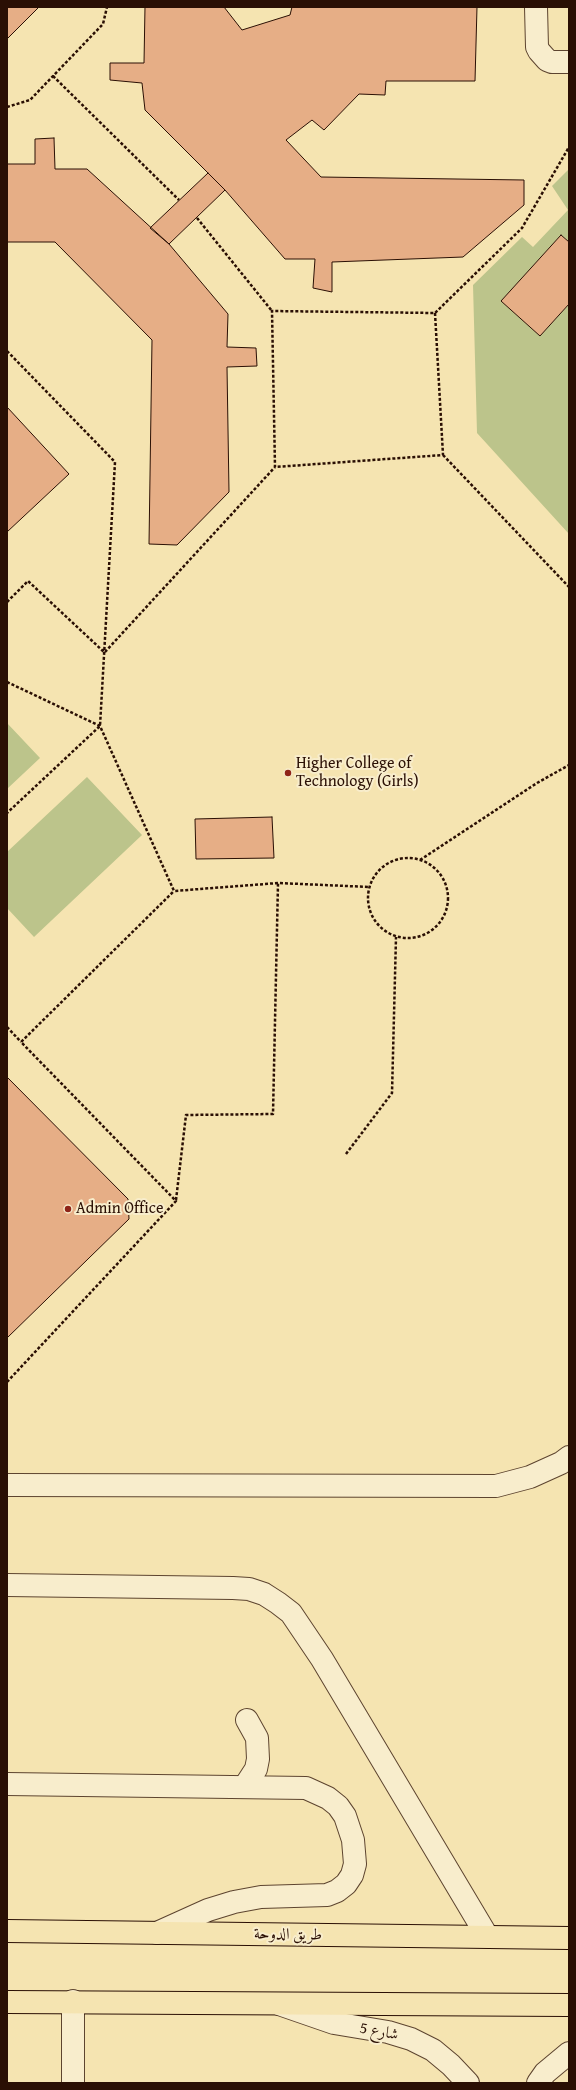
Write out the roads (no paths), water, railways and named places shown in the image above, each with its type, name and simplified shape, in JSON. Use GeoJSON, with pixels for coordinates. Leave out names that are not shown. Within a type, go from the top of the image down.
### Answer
{"type":"FeatureCollection","features":[{"type":"Feature","properties":{"kind":"main road","name":"طريق الدوحة"},"geometry":{"type":"LineString","coordinates":[[7,1931],[569,1938]]}},
{"type":"Feature","properties":{"kind":"main road"},"geometry":{"type":"LineString","coordinates":[[7,2002],[73,2001],[278,2004],[569,2005]]}},
{"type":"Feature","properties":{"kind":"street"},"geometry":{"type":"LineString","coordinates":[[536,7],[537,47],[539,52],[547,60],[552,62],[569,62]]}},
{"type":"Feature","properties":{"kind":"street"},"geometry":{"type":"LineString","coordinates":[[7,1485],[496,1486],[530,1477],[561,1463],[569,1457]]}},
{"type":"Feature","properties":{"kind":"street"},"geometry":{"type":"LineString","coordinates":[[7,1585],[249,1589],[264,1594],[278,1603],[291,1613],[322,1659],[487,1936]]}},
{"type":"Feature","properties":{"kind":"street"},"geometry":{"type":"LineString","coordinates":[[245,1786],[256,1769],[258,1759],[257,1738],[248,1720]]}},
{"type":"Feature","properties":{"kind":"street"},"geometry":{"type":"LineString","coordinates":[[7,1784],[306,1788],[328,1798],[338,1806],[350,1828],[355,1852],[352,1874],[346,1884],[337,1891],[327,1895],[261,1897],[234,1902],[208,1910],[157,1933]]}},
{"type":"Feature","properties":{"kind":"street"},"geometry":{"type":"LineString","coordinates":[[73,2001],[73,2083]]}},
{"type":"Feature","properties":{"kind":"street","name":"شارع 5"},"geometry":{"type":"LineString","coordinates":[[278,2004],[334,2023],[388,2032],[412,2039],[433,2050],[451,2065],[468,2083]]}},
{"type":"Feature","properties":{"kind":"street"},"geometry":{"type":"LineString","coordinates":[[538,2083],[545,2073],[569,2053]]}},
{"type":"Feature","properties":{"kind":"place","name":"Higher College of Technology (Girls)"},"geometry":{"type":"Point","coordinates":[288,773]}},
{"type":"Feature","properties":{"kind":"place","name":"Admin Office"},"geometry":{"type":"Point","coordinates":[68,1209]}}]}
